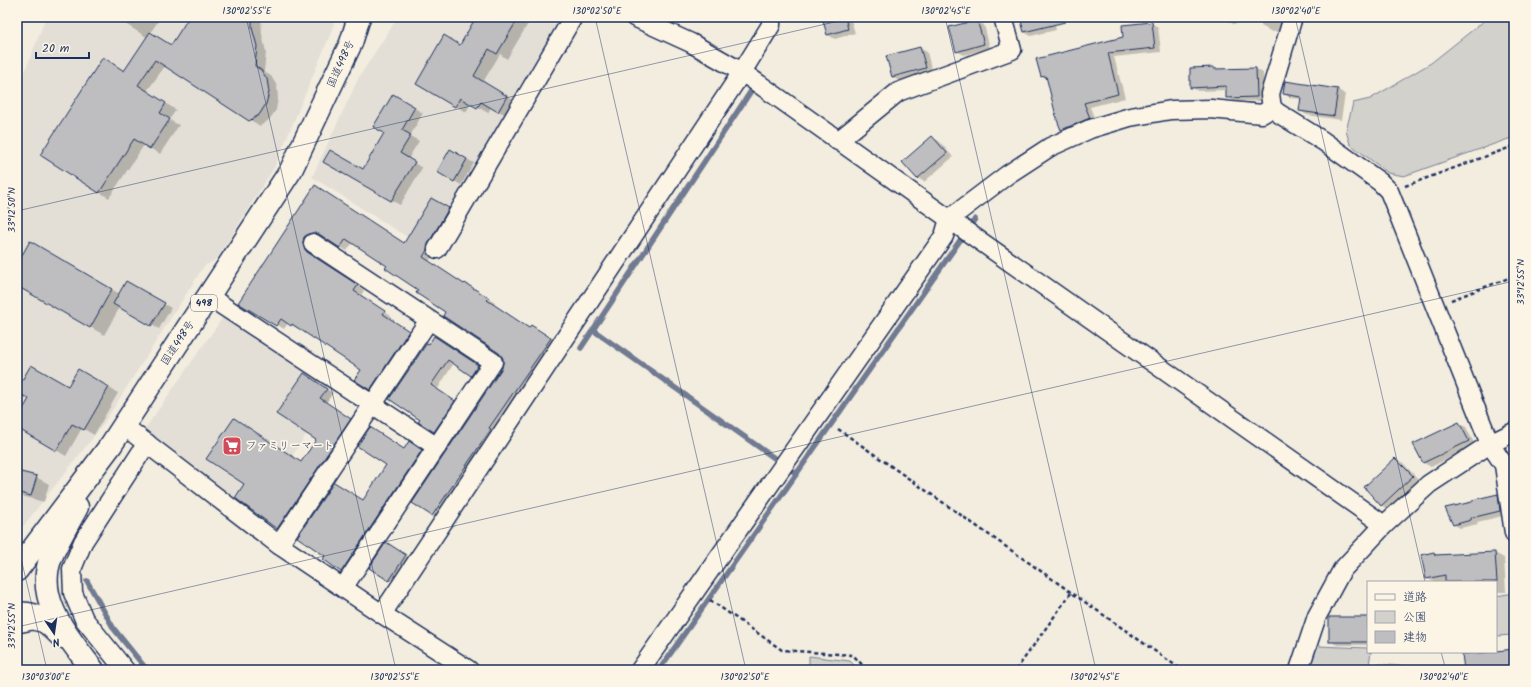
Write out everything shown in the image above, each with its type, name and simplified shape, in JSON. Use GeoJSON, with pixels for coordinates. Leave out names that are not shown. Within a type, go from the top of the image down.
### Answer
{"type":"FeatureCollection","features":[{"type":"Feature","properties":{"kind":"highway","name":"国道498号"},"geometry":{"type":"LineString","coordinates":[[17,570],[111,445],[291,170],[351,43],[359,17]]}},
{"type":"Feature","properties":{"kind":"highway"},"geometry":{"type":"LineString","coordinates":[[90,666],[62,627],[54,612],[48,596],[46,576],[51,558],[111,445]]}},
{"type":"Feature","properties":{"kind":"highway"},"geometry":{"type":"LineString","coordinates":[[17,614],[25,613],[46,621],[90,666]]}},
{"type":"Feature","properties":{"kind":"street"},"geometry":{"type":"LineString","coordinates":[[437,249],[573,17]]}},
{"type":"Feature","properties":{"kind":"street"},"geometry":{"type":"LineString","coordinates":[[634,17],[691,43],[742,72],[961,228],[1384,525]]}},
{"type":"Feature","properties":{"kind":"street"},"geometry":{"type":"LineString","coordinates":[[382,614],[742,72],[771,25],[771,17]]}},
{"type":"Feature","properties":{"kind":"street"},"geometry":{"type":"LineString","coordinates":[[838,141],[898,92],[1012,50],[1003,17]]}},
{"type":"Feature","properties":{"kind":"street"},"geometry":{"type":"LineString","coordinates":[[1292,17],[1270,94],[1272,108],[1323,141],[1374,177],[1389,191],[1490,444],[1504,465],[1514,533]]}},
{"type":"Feature","properties":{"kind":"street"},"geometry":{"type":"LineString","coordinates":[[640,670],[944,236],[961,228],[1007,175],[1050,147],[1090,129],[1130,117],[1171,110],[1211,109],[1262,114],[1272,108]]}},
{"type":"Feature","properties":{"kind":"street"},"geometry":{"type":"LineString","coordinates":[[313,244],[493,362],[343,588]]}},
{"type":"Feature","properties":{"kind":"street"},"geometry":{"type":"LineString","coordinates":[[208,296],[437,447]]}},
{"type":"Feature","properties":{"kind":"street"},"geometry":{"type":"LineString","coordinates":[[279,545],[429,320]]}},
{"type":"Feature","properties":{"kind":"street"},"geometry":{"type":"LineString","coordinates":[[124,426],[279,545],[469,670]]}},
{"type":"Feature","properties":{"kind":"street"},"geometry":{"type":"LineString","coordinates":[[1299,670],[1317,616],[1342,570],[1384,525],[1429,484],[1490,444],[1514,432]]}},
{"type":"Feature","properties":{"kind":"street"},"geometry":{"type":"LineString","coordinates":[[125,670],[84,619],[73,593],[72,569],[83,542],[147,443]]}},
{"type":"Feature","properties":{"kind":"lane"},"geometry":{"type":"LineString","coordinates":[[17,628],[32,625],[54,629]]}},
{"type":"Feature","properties":{"kind":"path"},"geometry":{"type":"LineString","coordinates":[[1389,191],[1514,146]]}},
{"type":"Feature","properties":{"kind":"path"},"geometry":{"type":"LineString","coordinates":[[1435,306],[1514,276]]}},
{"type":"Feature","properties":{"kind":"path"},"geometry":{"type":"LineString","coordinates":[[838,429],[1182,670]]}},
{"type":"Feature","properties":{"kind":"path"},"geometry":{"type":"LineString","coordinates":[[1016,670],[1071,593]]}},
{"type":"Feature","properties":{"kind":"path"},"geometry":{"type":"LineString","coordinates":[[720,606],[782,650],[853,655],[867,670]]}},
{"type":"Feature","properties":{"kind":"shaded area"},"geometry":{"type":"Polygon","coordinates":[[[46,17],[336,17],[330,35],[275,166],[217,259],[204,266],[102,426],[17,534],[17,92],[46,17]]]}},
{"type":"Feature","properties":{"kind":"shaded area"},"geometry":{"type":"Polygon","coordinates":[[[398,17],[579,17],[439,257],[312,177],[359,77],[398,17]]]}},
{"type":"Feature","properties":{"kind":"shaded area"},"geometry":{"type":"Polygon","coordinates":[[[223,317],[335,389],[247,527],[135,443],[223,317]]]}},
{"type":"Feature","properties":{"kind":"green space"},"geometry":{"type":"Polygon","coordinates":[[[1489,17],[1514,17],[1514,137],[1404,176],[1388,173],[1350,144],[1346,131],[1353,103],[1370,99],[1431,63],[1489,17]]]}},
{"type":"Feature","properties":{"kind":"green space"},"geometry":{"type":"Polygon","coordinates":[[[1514,593],[1514,635],[1497,636],[1497,596],[1514,593]]]}},
{"type":"Feature","properties":{"kind":"green space"},"geometry":{"type":"Polygon","coordinates":[[[1317,646],[1367,648],[1367,653],[1371,653],[1368,670],[1308,670],[1317,646]]]}},
{"type":"Feature","properties":{"kind":"green space"},"geometry":{"type":"Polygon","coordinates":[[[809,656],[850,661],[859,670],[809,670],[809,656]]]}},
{"type":"Feature","properties":{"kind":"building"},"geometry":{"type":"Polygon","coordinates":[[[189,17],[252,17],[252,28],[257,46],[255,66],[261,70],[267,79],[269,92],[266,104],[259,115],[249,121],[155,60],[138,85],[166,103],[160,113],[170,119],[150,149],[134,139],[99,193],[40,155],[103,57],[124,71],[150,32],[171,45],[189,17]]]}},
{"type":"Feature","properties":{"kind":"building"},"geometry":{"type":"Polygon","coordinates":[[[476,17],[519,17],[497,54],[489,49],[474,76],[507,96],[498,112],[481,102],[477,108],[460,98],[455,107],[416,84],[444,35],[460,45],[476,17]]]}},
{"type":"Feature","properties":{"kind":"building"},"geometry":{"type":"Polygon","coordinates":[[[822,17],[845,17],[848,29],[827,35],[822,17]]]}},
{"type":"Feature","properties":{"kind":"building"},"geometry":{"type":"Polygon","coordinates":[[[1020,17],[1064,17],[1065,22],[1024,32],[1020,17]]]}},
{"type":"Feature","properties":{"kind":"building"},"geometry":{"type":"Polygon","coordinates":[[[977,20],[984,44],[956,52],[949,27],[977,20]]]}},
{"type":"Feature","properties":{"kind":"building"},"geometry":{"type":"Polygon","coordinates":[[[1152,22],[1155,48],[1108,53],[1118,94],[1084,103],[1090,118],[1061,130],[1046,76],[1041,77],[1036,59],[1123,37],[1122,25],[1152,22]]]}},
{"type":"Feature","properties":{"kind":"building"},"geometry":{"type":"Polygon","coordinates":[[[920,47],[926,68],[892,77],[886,56],[920,47]]]}},
{"type":"Feature","properties":{"kind":"building"},"geometry":{"type":"Polygon","coordinates":[[[1214,67],[1214,69],[1256,68],[1257,97],[1226,98],[1226,86],[1190,88],[1190,68],[1214,67]]]}},
{"type":"Feature","properties":{"kind":"building"},"geometry":{"type":"Polygon","coordinates":[[[1285,81],[1338,89],[1334,116],[1299,111],[1301,97],[1283,94],[1285,81]]]}},
{"type":"Feature","properties":{"kind":"building"},"geometry":{"type":"Polygon","coordinates":[[[393,94],[415,107],[402,130],[411,135],[400,153],[415,162],[391,201],[323,162],[330,150],[363,169],[384,133],[373,127],[393,94]]]}},
{"type":"Feature","properties":{"kind":"building"},"geometry":{"type":"Polygon","coordinates":[[[932,136],[947,153],[917,179],[902,162],[932,136]]]}},
{"type":"Feature","properties":{"kind":"building"},"geometry":{"type":"Polygon","coordinates":[[[450,149],[467,159],[454,182],[437,172],[450,149]]]}},
{"type":"Feature","properties":{"kind":"building"},"geometry":{"type":"Polygon","coordinates":[[[315,185],[404,243],[431,198],[449,208],[428,244],[427,250],[423,257],[464,284],[465,283],[489,298],[487,300],[529,328],[531,325],[551,338],[489,428],[491,429],[432,516],[412,503],[502,368],[503,358],[499,353],[443,316],[445,312],[416,293],[418,290],[385,268],[387,266],[346,239],[340,248],[319,234],[313,233],[304,237],[303,243],[307,252],[358,285],[354,291],[385,311],[383,314],[409,331],[370,390],[354,380],[361,370],[292,324],[291,326],[281,319],[276,326],[238,303],[315,185]]]}},
{"type":"Feature","properties":{"kind":"building"},"geometry":{"type":"Polygon","coordinates":[[[30,241],[112,289],[90,328],[17,286],[17,264],[30,241]]]}},
{"type":"Feature","properties":{"kind":"building"},"geometry":{"type":"Polygon","coordinates":[[[126,281],[165,303],[151,326],[113,304],[126,281]]]}},
{"type":"Feature","properties":{"kind":"building"},"geometry":{"type":"Polygon","coordinates":[[[434,336],[478,365],[471,376],[448,360],[431,385],[455,401],[434,432],[418,422],[420,420],[389,399],[427,343],[429,344],[434,336]]]}},
{"type":"Feature","properties":{"kind":"building"},"geometry":{"type":"Polygon","coordinates":[[[31,365],[68,386],[78,369],[109,387],[84,430],[72,424],[56,451],[17,428],[17,419],[29,399],[17,392],[17,389],[31,365]]]}},
{"type":"Feature","properties":{"kind":"building"},"geometry":{"type":"Polygon","coordinates":[[[304,373],[327,389],[320,398],[351,419],[277,529],[235,498],[244,484],[206,459],[234,418],[301,462],[316,440],[276,414],[304,373]]]}},
{"type":"Feature","properties":{"kind":"building"},"geometry":{"type":"Polygon","coordinates":[[[1459,422],[1469,441],[1423,463],[1413,444],[1459,422]]]}},
{"type":"Feature","properties":{"kind":"building"},"geometry":{"type":"Polygon","coordinates":[[[370,427],[404,449],[409,441],[422,450],[341,572],[323,559],[325,556],[297,537],[334,482],[363,500],[386,465],[357,446],[370,427]]]}},
{"type":"Feature","properties":{"kind":"building"},"geometry":{"type":"Polygon","coordinates":[[[1395,458],[1413,476],[1381,506],[1364,487],[1395,458]]]}},
{"type":"Feature","properties":{"kind":"building"},"geometry":{"type":"Polygon","coordinates":[[[17,471],[37,476],[31,496],[17,492],[17,471]]]}},
{"type":"Feature","properties":{"kind":"building"},"geometry":{"type":"Polygon","coordinates":[[[1498,494],[1500,511],[1471,518],[1471,520],[1453,525],[1445,508],[1472,502],[1472,500],[1498,494]]]}},
{"type":"Feature","properties":{"kind":"building"},"geometry":{"type":"Polygon","coordinates":[[[386,542],[406,555],[389,581],[369,568],[386,542]]]}},
{"type":"Feature","properties":{"kind":"building"},"geometry":{"type":"Polygon","coordinates":[[[1434,552],[1435,555],[1495,552],[1497,581],[1445,581],[1445,575],[1426,579],[1421,555],[1434,552]]]}},
{"type":"Feature","properties":{"kind":"building"},"geometry":{"type":"Polygon","coordinates":[[[1329,617],[1367,617],[1367,642],[1329,642],[1329,617]]]}},
{"type":"Feature","properties":{"kind":"building"},"geometry":{"type":"Polygon","coordinates":[[[1514,649],[1514,670],[1464,670],[1462,654],[1497,653],[1497,651],[1514,649]]]}},
{"type":"Feature","properties":{"kind":"waterway"},"geometry":{"type":"LineString","coordinates":[[581,348],[751,91]]}},
{"type":"Feature","properties":{"kind":"waterway"},"geometry":{"type":"LineString","coordinates":[[659,670],[975,219]]}},
{"type":"Feature","properties":{"kind":"waterway"},"geometry":{"type":"LineString","coordinates":[[593,330],[797,474]]}},
{"type":"Feature","properties":{"kind":"waterway"},"geometry":{"type":"LineString","coordinates":[[87,581],[114,629],[147,670]]}},
{"type":"Feature","properties":{"kind":"place","name":"ファミリーマート"},"geometry":{"type":"Point","coordinates":[232,446]}}]}
